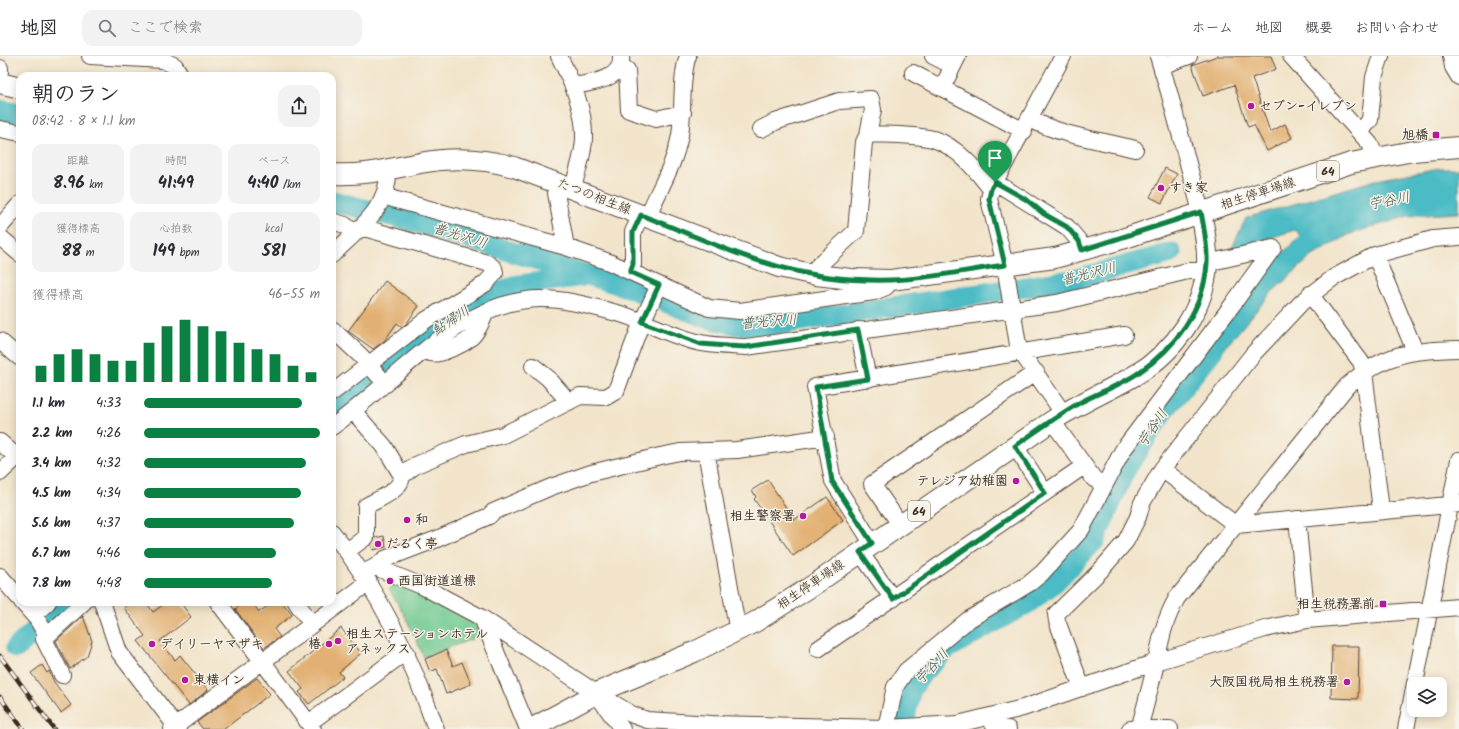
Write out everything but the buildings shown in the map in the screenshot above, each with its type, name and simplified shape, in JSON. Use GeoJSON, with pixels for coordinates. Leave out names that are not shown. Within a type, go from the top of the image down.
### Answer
{"type":"FeatureCollection","features":[{"type":"Feature","properties":{"kind":"main road"},"geometry":{"type":"LineString","coordinates":[[0,83],[16,87]]}},
{"type":"Feature","properties":{"kind":"main road","name":"相生停車場線"},"geometry":{"type":"LineString","coordinates":[[530,729],[596,693],[694,652],[740,630],[780,606],[1058,417],[1137,374],[1161,355],[1186,326],[1198,304],[1207,267],[1206,239],[1201,212],[1351,163],[1413,151],[1459,147]]}},
{"type":"Feature","properties":{"kind":"main road","name":"たつの相生線"},"geometry":{"type":"LineString","coordinates":[[336,174],[365,174],[440,160],[480,159],[514,167],[779,267],[816,275],[851,279],[891,280],[1005,269],[1055,258],[1201,212]]}},
{"type":"Feature","properties":{"kind":"street"},"geometry":{"type":"LineString","coordinates":[[90,56],[163,60],[175,66],[179,72]]}},
{"type":"Feature","properties":{"kind":"street"},"geometry":{"type":"LineString","coordinates":[[559,56],[580,109],[585,137],[565,186],[556,193],[566,247]]}},
{"type":"Feature","properties":{"kind":"street"},"geometry":{"type":"LineString","coordinates":[[630,272],[633,264],[633,232],[644,216],[676,150],[683,113],[685,72],[688,56]]}},
{"type":"Feature","properties":{"kind":"street"},"geometry":{"type":"LineString","coordinates":[[933,56],[956,61],[942,88]]}},
{"type":"Feature","properties":{"kind":"street"},"geometry":{"type":"LineString","coordinates":[[1063,56],[993,186],[989,199],[1022,352],[1036,372],[1084,466],[1094,479],[1104,485]]}},
{"type":"Feature","properties":{"kind":"street"},"geometry":{"type":"LineString","coordinates":[[1189,56],[1159,61],[1201,212]]}},
{"type":"Feature","properties":{"kind":"street"},"geometry":{"type":"LineString","coordinates":[[1291,56],[1360,132],[1370,144],[1376,158]]}},
{"type":"Feature","properties":{"kind":"street"},"geometry":{"type":"LineString","coordinates":[[1360,132],[1370,120],[1374,77],[1380,56]]}},
{"type":"Feature","properties":{"kind":"street"},"geometry":{"type":"LineString","coordinates":[[1451,56],[1453,66],[1459,77]]}},
{"type":"Feature","properties":{"kind":"street"},"geometry":{"type":"LineString","coordinates":[[572,86],[596,82],[614,73],[622,62],[624,63],[629,110],[656,119],[683,113]]}},
{"type":"Feature","properties":{"kind":"street"},"geometry":{"type":"LineString","coordinates":[[913,73],[942,88],[1027,125],[1041,125],[1067,133],[1135,149]]}},
{"type":"Feature","properties":{"kind":"street"},"geometry":{"type":"LineString","coordinates":[[761,129],[775,122],[839,101],[871,99],[873,110],[868,134],[864,142],[856,232],[817,267],[816,275]]}},
{"type":"Feature","properties":{"kind":"street"},"geometry":{"type":"LineString","coordinates":[[0,129],[16,132]]}},
{"type":"Feature","properties":{"kind":"street"},"geometry":{"type":"LineString","coordinates":[[868,134],[920,137],[934,140],[946,145],[993,186],[1027,200],[1044,214],[1067,227],[1079,241],[1082,250]]}},
{"type":"Feature","properties":{"kind":"street"},"geometry":{"type":"LineString","coordinates":[[336,251],[360,228],[384,198],[389,183],[388,170]]}},
{"type":"Feature","properties":{"kind":"street"},"geometry":{"type":"LineString","coordinates":[[384,198],[393,199],[566,247],[630,272],[658,287],[709,308],[740,311],[874,292],[886,288],[891,280]]}},
{"type":"Feature","properties":{"kind":"street"},"geometry":{"type":"LineString","coordinates":[[0,227],[16,209]]}},
{"type":"Feature","properties":{"kind":"street"},"geometry":{"type":"LineString","coordinates":[[336,223],[360,228],[487,263],[494,268],[495,273],[485,284],[426,320],[370,366],[336,389]]}},
{"type":"Feature","properties":{"kind":"street"},"geometry":{"type":"LineString","coordinates":[[0,237],[16,251]]}},
{"type":"Feature","properties":{"kind":"street"},"geometry":{"type":"LineString","coordinates":[[1082,688],[1057,621],[1056,614],[1100,571],[1126,541],[1138,517],[1142,503],[1162,469],[1253,354],[1310,294],[1341,272],[1375,255],[1433,239],[1459,237]]}},
{"type":"Feature","properties":{"kind":"street"},"geometry":{"type":"LineString","coordinates":[[336,425],[354,412],[384,383],[425,351],[468,321],[503,305],[522,300],[558,300],[644,318],[701,344],[746,347],[1081,298],[1207,267],[1273,248],[1233,304],[1141,425],[1117,460],[1093,510],[1081,530],[1042,573],[1030,583],[968,620],[906,671],[895,687],[882,728]]}},
{"type":"Feature","properties":{"kind":"street"},"geometry":{"type":"LineString","coordinates":[[1375,255],[1415,351]]}},
{"type":"Feature","properties":{"kind":"street"},"geometry":{"type":"LineString","coordinates":[[402,476],[416,465],[466,444],[503,435],[580,396],[606,397],[616,391],[644,318],[658,287]]}},
{"type":"Feature","properties":{"kind":"street"},"geometry":{"type":"LineString","coordinates":[[1310,294],[1361,362],[1364,372],[1381,510]]}},
{"type":"Feature","properties":{"kind":"street"},"geometry":{"type":"LineString","coordinates":[[858,330],[868,379]]}},
{"type":"Feature","properties":{"kind":"street"},"geometry":{"type":"LineString","coordinates":[[336,333],[370,366],[384,383]]}},
{"type":"Feature","properties":{"kind":"street"},"geometry":{"type":"LineString","coordinates":[[893,599],[832,481],[826,437],[816,387],[1124,335]]}},
{"type":"Feature","properties":{"kind":"street"},"geometry":{"type":"LineString","coordinates":[[0,341],[16,355]]}},
{"type":"Feature","properties":{"kind":"street"},"geometry":{"type":"LineString","coordinates":[[1139,729],[1156,662],[1161,633],[1177,598],[1347,386],[1364,372],[1381,361],[1395,355],[1415,351],[1459,349]]}},
{"type":"Feature","properties":{"kind":"street"},"geometry":{"type":"LineString","coordinates":[[533,366],[548,378],[569,402]]}},
{"type":"Feature","properties":{"kind":"street"},"geometry":{"type":"LineString","coordinates":[[900,524],[872,484],[1036,372]]}},
{"type":"Feature","properties":{"kind":"street"},"geometry":{"type":"LineString","coordinates":[[347,551],[366,537],[366,506],[398,487],[402,482],[402,476],[384,446],[354,412]]}},
{"type":"Feature","properties":{"kind":"street"},"geometry":{"type":"LineString","coordinates":[[336,603],[385,559],[437,539],[489,516],[493,512],[591,473],[680,452],[737,450],[826,437]]}},
{"type":"Feature","properties":{"kind":"street"},"geometry":{"type":"LineString","coordinates":[[0,442],[16,454]]}},
{"type":"Feature","properties":{"kind":"street"},"geometry":{"type":"LineString","coordinates":[[1015,446],[1045,493]]}},
{"type":"Feature","properties":{"kind":"street"},"geometry":{"type":"LineString","coordinates":[[706,451],[736,621],[740,630]]}},
{"type":"Feature","properties":{"kind":"street"},"geometry":{"type":"LineString","coordinates":[[0,473],[16,457]]}},
{"type":"Feature","properties":{"kind":"street"},"geometry":{"type":"LineString","coordinates":[[1406,729],[1428,609],[1454,505],[1459,460]]}},
{"type":"Feature","properties":{"kind":"street"},"geometry":{"type":"LineString","coordinates":[[818,649],[893,599],[1084,466]]}},
{"type":"Feature","properties":{"kind":"street"},"geometry":{"type":"LineString","coordinates":[[1162,469],[1236,525],[1381,510],[1454,505]]}},
{"type":"Feature","properties":{"kind":"street"},"geometry":{"type":"LineString","coordinates":[[1297,519],[1307,620]]}},
{"type":"Feature","properties":{"kind":"street"},"geometry":{"type":"LineString","coordinates":[[336,537],[369,574],[407,653],[436,729]]}},
{"type":"Feature","properties":{"kind":"street"},"geometry":{"type":"LineString","coordinates":[[369,574],[422,586],[482,618],[596,693],[633,715],[647,720],[712,724],[882,728],[917,728],[958,724],[1022,708],[1156,662],[1265,629],[1307,620],[1459,607]]}},
{"type":"Feature","properties":{"kind":"street"},"geometry":{"type":"LineString","coordinates":[[0,576],[16,594]]}},
{"type":"Feature","properties":{"kind":"street"},"geometry":{"type":"LineString","coordinates":[[25,606],[35,617],[46,635]]}},
{"type":"Feature","properties":{"kind":"street"},"geometry":{"type":"LineString","coordinates":[[35,617],[45,606]]}},
{"type":"Feature","properties":{"kind":"street"},"geometry":{"type":"LineString","coordinates":[[62,675],[44,639],[46,635],[79,606]]}},
{"type":"Feature","properties":{"kind":"street"},"geometry":{"type":"LineString","coordinates":[[103,606],[119,652],[175,728],[312,624],[333,606]]}},
{"type":"Feature","properties":{"kind":"street"},"geometry":{"type":"LineString","coordinates":[[221,606],[311,726],[400,656],[407,653]]}},
{"type":"Feature","properties":{"kind":"street"},"geometry":{"type":"LineString","coordinates":[[299,606],[312,624]]}},
{"type":"Feature","properties":{"kind":"street"},"geometry":{"type":"LineString","coordinates":[[482,618],[530,729]]}},
{"type":"Feature","properties":{"kind":"street"},"geometry":{"type":"LineString","coordinates":[[596,693],[622,729]]}},
{"type":"Feature","properties":{"kind":"street"},"geometry":{"type":"LineString","coordinates":[[988,717],[997,728],[1008,729]]}},
{"type":"Feature","properties":{"kind":"street"},"geometry":{"type":"LineString","coordinates":[[1130,729],[1170,729]]}},
{"type":"Feature","properties":{"kind":"green space"},"geometry":{"type":"Polygon","coordinates":[[[399,581],[476,622],[483,635],[424,657],[406,618],[389,589],[399,581]]]}},
{"type":"Feature","properties":{"kind":"water"},"geometry":{"type":"Polygon","coordinates":[[[1439,168],[1459,168],[1459,213],[1408,216],[1350,234],[1311,257],[1272,292],[1229,343],[1174,392],[1249,290],[1301,236],[1295,230],[1231,250],[1246,218],[1376,180],[1439,168]]]}},
{"type":"Feature","properties":{"kind":"waterway","name":"普光沢川"},"geometry":{"type":"LineString","coordinates":[[0,110],[16,113]]}},
{"type":"Feature","properties":{"kind":"waterway","name":"普光沢川"},"geometry":{"type":"LineString","coordinates":[[336,202],[404,219],[627,287],[704,317],[737,325],[772,325],[1073,280],[1171,253]]}},
{"type":"Feature","properties":{"kind":"waterway","name":"鮎帰川"},"geometry":{"type":"LineString","coordinates":[[336,405],[438,329],[481,301],[514,286],[582,276]]}},
{"type":"Feature","properties":{"kind":"waterway","name":"苧谷川"},"geometry":{"type":"LineString","coordinates":[[903,729],[910,692],[922,673],[948,648],[1028,603],[1054,583],[1095,540],[1124,472],[1163,412],[1213,350]]}},
{"type":"Feature","properties":{"kind":"waterway","name":"鮎帰川"},"geometry":{"type":"LineString","coordinates":[[16,648],[62,606]]}},
{"type":"Feature","properties":{"kind":"railway"},"geometry":{"type":"LineString","coordinates":[[0,656],[54,729]]}},
{"type":"Feature","properties":{"kind":"railway"},"geometry":{"type":"LineString","coordinates":[[0,697],[23,729]]}},
{"type":"Feature","properties":{"kind":"place","name":"セブン-イレブン"},"geometry":{"type":"Point","coordinates":[1251,106]}},
{"type":"Feature","properties":{"kind":"place","name":"旭橋"},"geometry":{"type":"Point","coordinates":[1436,135]}},
{"type":"Feature","properties":{"kind":"place","name":"すき家"},"geometry":{"type":"Point","coordinates":[1161,188]}},
{"type":"Feature","properties":{"kind":"place","name":"テレジア幼稚園"},"geometry":{"type":"Point","coordinates":[1016,481]}},
{"type":"Feature","properties":{"kind":"place","name":"相生警察署"},"geometry":{"type":"Point","coordinates":[803,516]}},
{"type":"Feature","properties":{"kind":"place","name":"和"},"geometry":{"type":"Point","coordinates":[407,520]}},
{"type":"Feature","properties":{"kind":"place","name":"だるく亭"},"geometry":{"type":"Point","coordinates":[378,544]}},
{"type":"Feature","properties":{"kind":"place","name":"西国街道道標"},"geometry":{"type":"Point","coordinates":[390,581]}},
{"type":"Feature","properties":{"kind":"place","name":"相生税務署前"},"geometry":{"type":"Point","coordinates":[1383,604]}},
{"type":"Feature","properties":{"kind":"place","name":"相生ステーションホテル アネックス"},"geometry":{"type":"Point","coordinates":[338,641]}},
{"type":"Feature","properties":{"kind":"place","name":"デイリーヤマザキ"},"geometry":{"type":"Point","coordinates":[152,644]}},
{"type":"Feature","properties":{"kind":"place","name":"椿"},"geometry":{"type":"Point","coordinates":[329,644]}},
{"type":"Feature","properties":{"kind":"place","name":"東横イン"},"geometry":{"type":"Point","coordinates":[185,680]}},
{"type":"Feature","properties":{"kind":"place","name":"大阪国税局相生税務署"},"geometry":{"type":"Point","coordinates":[1347,682]}},
{"type":"Feature","properties":{"kind":"route"},"geometry":{"type":"LineString","coordinates":[[995,182],[1027,200],[1044,214],[1067,227],[1073,232],[1079,241],[1082,250],[1122,239],[1201,212],[1207,250],[1205,281],[1198,304],[1186,326],[1156,360],[1137,374],[1063,413],[1015,446],[1045,493],[893,599],[860,552],[872,543],[832,481],[826,437],[816,387],[868,379],[858,330],[746,347],[701,344],[642,322],[659,285],[630,272],[633,264],[633,232],[641,215],[779,267],[816,275],[851,279],[891,280],[920,277],[1005,265],[989,199],[991,189],[995,182]]}}]}
